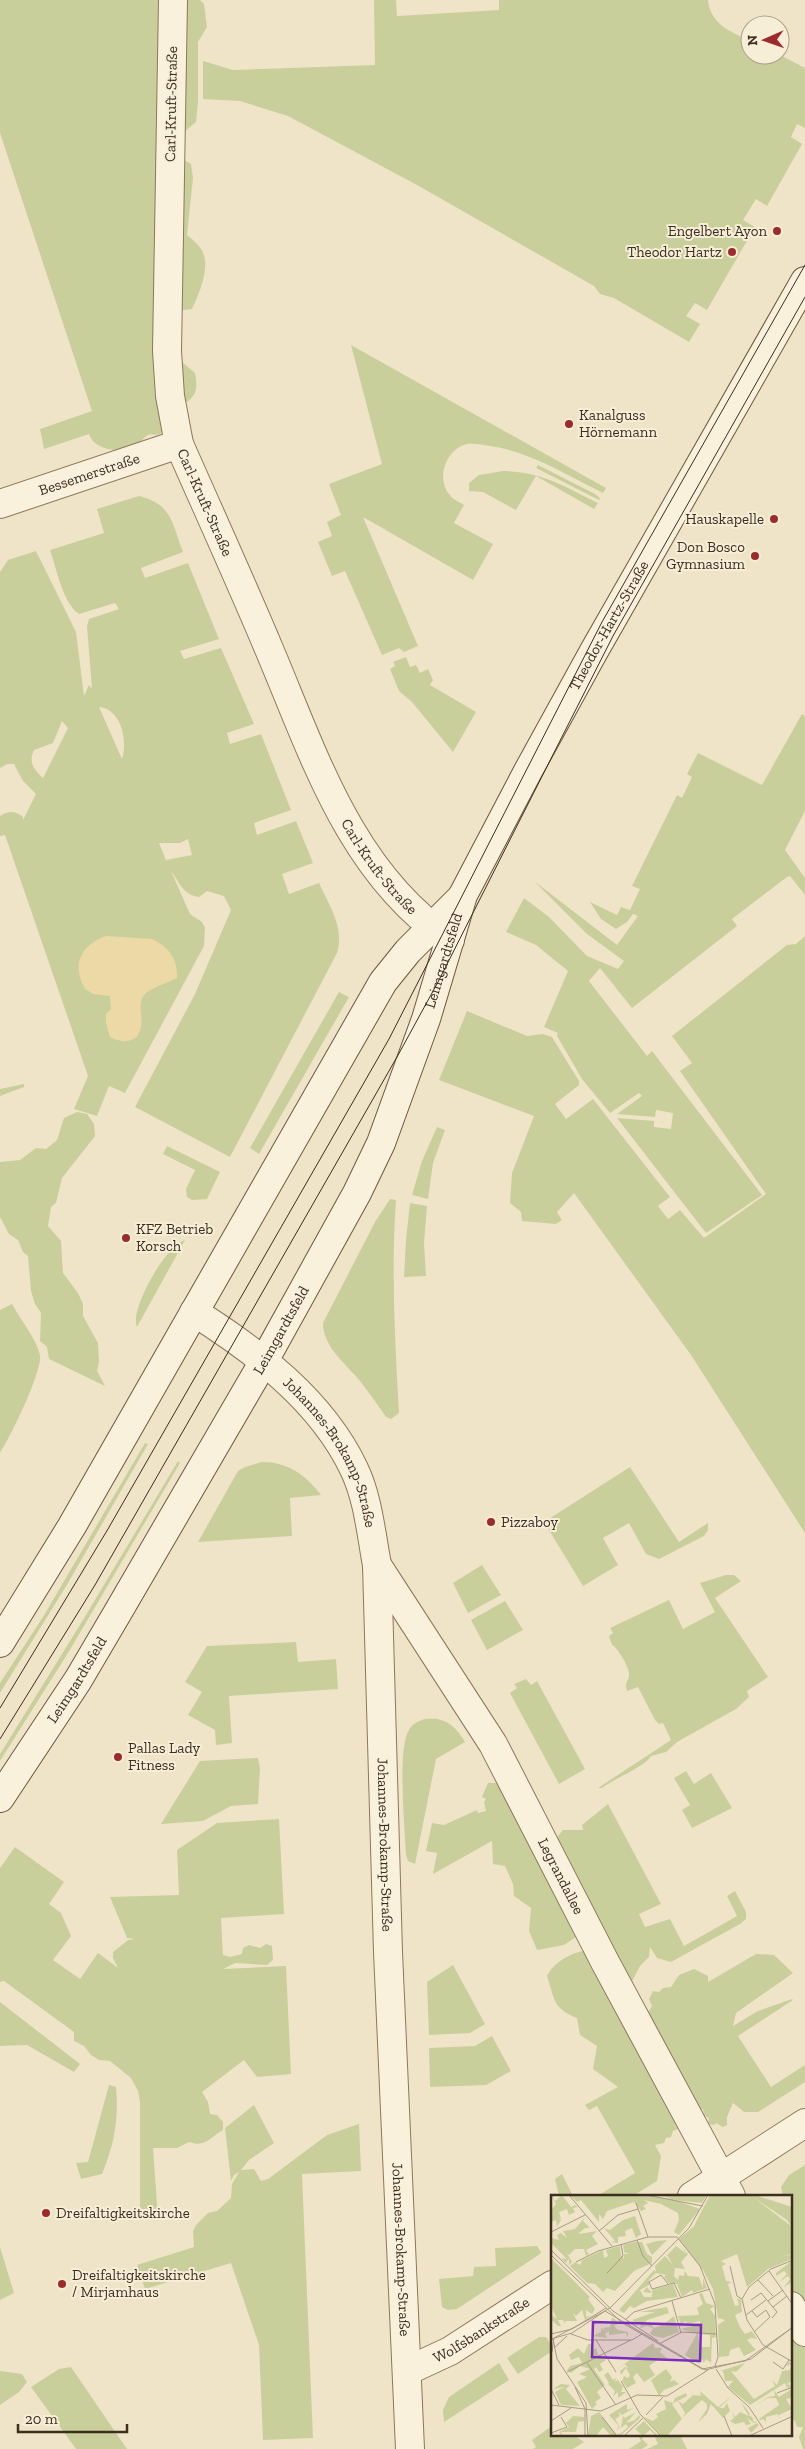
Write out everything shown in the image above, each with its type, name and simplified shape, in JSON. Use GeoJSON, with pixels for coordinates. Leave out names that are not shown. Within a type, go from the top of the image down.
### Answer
{"type":"FeatureCollection","features":[{"type":"Feature","properties":{"kind":"street","name":"Carl-Kruft-Straße"},"geometry":{"type":"LineString","coordinates":[[173,0],[167,351],[170,396],[179,444],[305,735],[347,826],[367,859],[386,882],[441,934]]}},
{"type":"Feature","properties":{"kind":"street","name":"Theodor-Hartz-Straße"},"geometry":{"type":"LineString","coordinates":[[464,895],[528,771],[594,651],[805,281]]}},
{"type":"Feature","properties":{"kind":"street","name":"Bessemerstraße"},"geometry":{"type":"LineString","coordinates":[[0,504],[179,444]]}},
{"type":"Feature","properties":{"kind":"street","name":"Leimgardtsfeld"},"geometry":{"type":"LineString","coordinates":[[0,1798],[78,1680],[264,1361],[333,1238],[375,1156],[426,1019],[441,934],[464,895]]}},
{"type":"Feature","properties":{"kind":"street","name":"Leimgardtsfeld"},"geometry":{"type":"LineString","coordinates":[[0,1643],[72,1526],[383,982],[402,957],[441,934]]}},
{"type":"Feature","properties":{"kind":"street","name":"Johannes-Brokamp-Straße"},"geometry":{"type":"LineString","coordinates":[[194,1312],[264,1361],[312,1408],[348,1458],[363,1492],[377,1565],[388,1952],[410,2449]]}},
{"type":"Feature","properties":{"kind":"street","name":"Legrandallee"},"geometry":{"type":"LineString","coordinates":[[377,1565],[493,1744],[605,1962],[726,2187]]}},
{"type":"Feature","properties":{"kind":"street"},"geometry":{"type":"LineString","coordinates":[[696,2195],[726,2187],[805,2123]]}},
{"type":"Feature","properties":{"kind":"street","name":"Wolfsbankstraße"},"geometry":{"type":"LineString","coordinates":[[407,2371],[450,2350],[551,2286]]}},
{"type":"Feature","properties":{"kind":"street"},"geometry":{"type":"LineString","coordinates":[[792,2308],[805,2332]]}},
{"type":"Feature","properties":{"kind":"green space"},"geometry":{"type":"Polygon","coordinates":[[[0,0],[200,0],[204,4],[207,27],[198,42],[196,122],[184,132],[172,152],[191,164],[193,178],[187,235],[201,249],[205,263],[203,279],[192,309],[176,311],[175,336],[181,347],[182,362],[195,373],[196,386],[191,399],[176,408],[173,418],[160,434],[148,435],[130,448],[116,450],[102,447],[92,440],[89,434],[44,449],[40,429],[92,411],[0,133],[0,0]]]}},
{"type":"Feature","properties":{"kind":"green space"},"geometry":{"type":"Polygon","coordinates":[[[374,0],[396,0],[397,16],[499,10],[499,0],[708,0],[713,16],[717,21],[740,36],[740,65],[790,65],[790,60],[805,68],[805,128],[797,124],[791,137],[802,144],[767,206],[756,199],[743,220],[755,227],[707,310],[695,303],[686,316],[700,324],[689,342],[614,298],[600,294],[594,286],[417,185],[288,116],[240,101],[203,99],[203,61],[233,70],[375,65],[374,0]]]}},
{"type":"Feature","properties":{"kind":"green space"},"geometry":{"type":"Polygon","coordinates":[[[351,345],[606,488],[603,493],[520,453],[473,444],[460,447],[449,458],[443,472],[443,480],[449,494],[464,505],[454,523],[493,544],[473,580],[363,517],[418,646],[404,652],[399,648],[382,655],[345,571],[332,576],[318,542],[332,536],[327,522],[341,515],[329,484],[382,464],[351,345]]]}},
{"type":"Feature","properties":{"kind":"green space"},"geometry":{"type":"Polygon","coordinates":[[[538,465],[595,494],[600,498],[599,500],[536,468],[538,465]]]}},
{"type":"Feature","properties":{"kind":"green space"},"geometry":{"type":"Polygon","coordinates":[[[503,471],[530,474],[541,477],[598,503],[594,509],[536,476],[516,510],[483,492],[469,491],[469,483],[479,475],[503,471]]]}},
{"type":"Feature","properties":{"kind":"green space"},"geometry":{"type":"Polygon","coordinates":[[[139,496],[158,504],[169,516],[183,552],[141,568],[145,578],[188,563],[219,639],[180,651],[184,659],[221,648],[254,724],[227,733],[230,744],[261,734],[291,810],[254,823],[257,835],[296,821],[313,863],[282,874],[289,894],[319,883],[335,917],[339,935],[337,953],[230,1157],[135,1107],[195,994],[231,910],[224,896],[207,891],[199,897],[189,894],[182,888],[171,871],[190,914],[202,922],[205,928],[204,946],[125,1093],[109,1086],[97,1116],[74,1109],[88,1076],[5,835],[0,836],[0,816],[14,812],[23,817],[23,820],[36,794],[23,781],[14,764],[7,764],[0,768],[0,572],[8,560],[36,551],[76,632],[84,696],[89,685],[92,689],[87,626],[89,619],[119,609],[115,603],[79,614],[73,609],[64,594],[50,550],[104,533],[97,509],[139,496]],[[99,707],[122,759],[124,743],[118,719],[107,709],[99,707]],[[62,721],[53,743],[34,750],[32,755],[33,766],[43,778],[68,728],[62,721]],[[188,839],[180,843],[159,843],[166,860],[192,855],[188,839]]]}},
{"type":"Feature","properties":{"kind":"green space"},"geometry":{"type":"Polygon","coordinates":[[[406,657],[410,667],[416,665],[420,673],[428,669],[433,680],[430,685],[476,712],[453,752],[412,702],[399,691],[390,669],[395,666],[393,662],[406,657]]]}},
{"type":"Feature","properties":{"kind":"green space"},"geometry":{"type":"Polygon","coordinates":[[[802,714],[805,716],[805,811],[785,850],[805,878],[805,895],[790,876],[787,877],[732,919],[737,926],[632,1008],[600,968],[589,981],[647,1056],[652,1051],[762,1195],[706,1233],[617,1118],[654,1121],[654,1127],[671,1129],[673,1113],[656,1110],[655,1117],[617,1114],[642,1096],[639,1093],[610,1113],[582,1079],[557,1036],[558,1033],[544,1027],[568,971],[536,945],[506,932],[524,898],[549,917],[587,956],[618,969],[624,961],[587,934],[534,881],[617,945],[638,916],[633,914],[627,922],[616,929],[601,919],[590,902],[617,915],[621,907],[630,910],[640,889],[632,886],[677,795],[682,798],[692,777],[687,774],[698,753],[762,785],[802,714]]]}},
{"type":"Feature","properties":{"kind":"green space"},"geometry":{"type":"Polygon","coordinates":[[[805,936],[805,1533],[691,1355],[574,1193],[557,1212],[562,1220],[556,1224],[522,1221],[521,1212],[510,1203],[512,1173],[534,1116],[439,1080],[467,1011],[527,1036],[543,1034],[552,1037],[579,1081],[579,1085],[555,1104],[566,1119],[593,1099],[670,1197],[658,1206],[668,1219],[680,1210],[704,1238],[766,1194],[680,1071],[692,1063],[672,1036],[787,945],[796,944],[805,936]]]}},
{"type":"Feature","properties":{"kind":"green space"},"geometry":{"type":"Polygon","coordinates":[[[339,992],[349,997],[259,1154],[250,1148],[339,992]]]}},
{"type":"Feature","properties":{"kind":"green space"},"geometry":{"type":"Polygon","coordinates":[[[24,1084],[24,1087],[0,1096],[0,1089],[24,1084]]]}},
{"type":"Feature","properties":{"kind":"green space"},"geometry":{"type":"Polygon","coordinates":[[[77,1112],[87,1114],[94,1124],[95,1136],[62,1178],[56,1203],[51,1207],[48,1226],[61,1241],[63,1273],[78,1293],[83,1304],[83,1316],[98,1343],[99,1362],[97,1371],[105,1386],[49,1359],[47,1347],[40,1341],[41,1313],[35,1304],[31,1291],[28,1256],[23,1252],[18,1240],[9,1234],[0,1217],[0,1162],[20,1160],[36,1148],[46,1149],[57,1140],[64,1118],[77,1112]]]}},
{"type":"Feature","properties":{"kind":"green space"},"geometry":{"type":"Polygon","coordinates":[[[437,1127],[445,1130],[433,1163],[428,1199],[412,1195],[422,1161],[437,1127]]]}},
{"type":"Feature","properties":{"kind":"green space"},"geometry":{"type":"Polygon","coordinates":[[[167,1146],[220,1172],[207,1199],[192,1200],[187,1197],[186,1189],[195,1170],[163,1154],[167,1146]]]}},
{"type":"Feature","properties":{"kind":"green space"},"geometry":{"type":"Polygon","coordinates":[[[390,1199],[396,1200],[394,1280],[399,1413],[391,1419],[386,1417],[360,1381],[331,1347],[324,1332],[323,1323],[375,1222],[390,1199]]]}},
{"type":"Feature","properties":{"kind":"green space"},"geometry":{"type":"Polygon","coordinates":[[[410,1203],[427,1206],[424,1243],[426,1276],[404,1277],[410,1203]]]}},
{"type":"Feature","properties":{"kind":"green space"},"geometry":{"type":"Polygon","coordinates":[[[185,1240],[137,1327],[138,1307],[151,1279],[168,1253],[177,1244],[185,1240]]]}},
{"type":"Feature","properties":{"kind":"green space"},"geometry":{"type":"Polygon","coordinates":[[[12,1304],[35,1342],[40,1355],[40,1363],[25,1404],[0,1453],[0,1310],[12,1304]]]}},
{"type":"Feature","properties":{"kind":"green space"},"geometry":{"type":"Polygon","coordinates":[[[145,1443],[148,1444],[68,1583],[0,1693],[0,1683],[43,1617],[145,1443]]]}},
{"type":"Feature","properties":{"kind":"green space"},"geometry":{"type":"Polygon","coordinates":[[[178,1461],[180,1463],[68,1653],[0,1761],[0,1754],[178,1461]]]}},
{"type":"Feature","properties":{"kind":"green space"},"geometry":{"type":"Polygon","coordinates":[[[262,1462],[280,1464],[296,1471],[309,1481],[321,1495],[290,1498],[292,1536],[198,1542],[238,1471],[262,1462]]]}},
{"type":"Feature","properties":{"kind":"green space"},"geometry":{"type":"Polygon","coordinates":[[[630,1467],[679,1542],[708,1523],[708,1530],[704,1536],[659,1559],[646,1554],[629,1523],[603,1538],[618,1565],[583,1586],[544,1522],[630,1467]]]}},
{"type":"Feature","properties":{"kind":"green space"},"geometry":{"type":"Polygon","coordinates":[[[482,1565],[501,1595],[468,1613],[453,1583],[482,1565]]]}},
{"type":"Feature","properties":{"kind":"green space"},"geometry":{"type":"Polygon","coordinates":[[[726,1575],[734,1575],[741,1581],[715,1598],[768,1677],[747,1691],[749,1697],[736,1709],[677,1742],[666,1752],[651,1756],[636,1768],[602,1788],[598,1788],[671,1740],[663,1723],[659,1724],[655,1720],[638,1687],[627,1691],[626,1684],[629,1672],[623,1658],[612,1645],[609,1636],[613,1633],[610,1628],[669,1600],[683,1629],[715,1612],[700,1583],[726,1575]]]}},
{"type":"Feature","properties":{"kind":"green space"},"geometry":{"type":"Polygon","coordinates":[[[505,1601],[523,1630],[487,1650],[471,1620],[505,1601]]]}},
{"type":"Feature","properties":{"kind":"green space"},"geometry":{"type":"Polygon","coordinates":[[[296,1642],[298,1662],[336,1659],[338,1689],[229,1696],[232,1743],[216,1745],[215,1730],[188,1715],[202,1692],[185,1682],[207,1646],[296,1642]]]}},
{"type":"Feature","properties":{"kind":"green space"},"geometry":{"type":"Polygon","coordinates":[[[526,1679],[531,1685],[537,1681],[585,1769],[559,1784],[510,1693],[517,1688],[514,1684],[526,1679]]]}},
{"type":"Feature","properties":{"kind":"green space"},"geometry":{"type":"Polygon","coordinates":[[[425,1719],[438,1719],[449,1723],[458,1731],[465,1742],[436,1759],[415,1864],[408,1861],[406,1855],[403,1754],[405,1740],[410,1728],[425,1719]]]}},
{"type":"Feature","properties":{"kind":"green space"},"geometry":{"type":"Polygon","coordinates":[[[258,1758],[260,1768],[258,1804],[231,1806],[203,1821],[161,1824],[200,1761],[258,1758]]]}},
{"type":"Feature","properties":{"kind":"green space"},"geometry":{"type":"Polygon","coordinates":[[[686,1771],[694,1784],[711,1773],[732,1808],[692,1828],[682,1810],[690,1805],[674,1778],[686,1771]]]}},
{"type":"Feature","properties":{"kind":"green space"},"geometry":{"type":"Polygon","coordinates":[[[488,1783],[501,1783],[554,1841],[563,1830],[583,1830],[582,1825],[608,1804],[661,1904],[639,1914],[645,1927],[670,1919],[684,1946],[737,1916],[727,1896],[735,1891],[746,1912],[746,1919],[671,1962],[657,1958],[650,1947],[649,1957],[640,1966],[623,1999],[642,2022],[652,2006],[649,1999],[653,1991],[659,1992],[663,1988],[671,1987],[679,1975],[694,1969],[708,1976],[708,1982],[756,1954],[774,1955],[793,1973],[736,2013],[733,2026],[758,2011],[792,1999],[738,2036],[771,2087],[805,2065],[805,2082],[758,2112],[744,2112],[733,2103],[727,2117],[727,2125],[723,2127],[716,2123],[714,2125],[708,2124],[709,2118],[704,2116],[703,2109],[680,2120],[675,2125],[678,2129],[673,2131],[671,2137],[666,2138],[664,2143],[655,2145],[661,2156],[657,2181],[635,2195],[599,2195],[635,2173],[597,2106],[589,2110],[585,2105],[618,2087],[593,2069],[597,2046],[580,2035],[577,2018],[563,2010],[556,2002],[547,1976],[560,1961],[577,1952],[590,1950],[580,1921],[576,1937],[564,1945],[537,1950],[529,1931],[531,1908],[514,1896],[513,1884],[505,1866],[493,1864],[492,1841],[433,1874],[437,1853],[426,1851],[432,1823],[444,1825],[477,1810],[478,1813],[486,1811],[484,1802],[486,1799],[482,1797],[488,1783]]]}},
{"type":"Feature","properties":{"kind":"green space"},"geometry":{"type":"Polygon","coordinates":[[[279,1819],[284,1914],[221,1918],[223,1955],[230,1957],[242,1954],[243,1948],[249,1945],[260,1948],[266,1944],[272,1946],[273,1960],[267,1965],[235,1963],[223,1969],[286,1966],[291,2074],[257,2077],[244,2060],[202,2092],[208,2102],[210,2114],[217,2115],[223,2122],[223,2130],[204,2143],[189,2142],[177,2148],[153,2148],[158,2218],[143,2219],[140,2216],[140,2102],[138,2091],[131,2078],[110,2061],[99,2060],[91,2055],[84,2046],[74,2041],[74,2032],[4,1981],[0,1982],[0,1868],[15,1847],[64,1882],[49,1904],[61,1913],[71,1936],[53,1960],[80,1979],[98,1953],[118,1968],[113,1958],[113,1952],[128,1940],[135,1939],[127,1938],[110,1897],[179,1895],[177,1850],[217,1823],[279,1819]]]}},
{"type":"Feature","properties":{"kind":"green space"},"geometry":{"type":"Polygon","coordinates":[[[453,1965],[485,2024],[470,2033],[429,2035],[427,1982],[453,1965]]]}},
{"type":"Feature","properties":{"kind":"green space"},"geometry":{"type":"Polygon","coordinates":[[[0,2002],[80,2064],[74,2072],[27,2045],[0,2046],[0,2002]]]}},
{"type":"Feature","properties":{"kind":"green space"},"geometry":{"type":"Polygon","coordinates":[[[492,2036],[511,2071],[486,2085],[430,2087],[429,2048],[475,2046],[492,2036]]]}},
{"type":"Feature","properties":{"kind":"green space"},"geometry":{"type":"Polygon","coordinates":[[[109,2085],[116,2087],[117,2099],[115,2132],[110,2153],[102,2174],[81,2179],[76,2163],[88,2162],[109,2085]]]}},
{"type":"Feature","properties":{"kind":"green space"},"geometry":{"type":"Polygon","coordinates":[[[254,2105],[274,2143],[249,2160],[241,2170],[254,2169],[261,2181],[268,2179],[327,2135],[359,2124],[361,2171],[302,2174],[313,2438],[263,2440],[259,2345],[231,2263],[145,2289],[137,2265],[194,2247],[193,2231],[196,2225],[208,2213],[217,2211],[231,2198],[232,2184],[239,2172],[234,2175],[231,2181],[225,2128],[254,2105]]]}},
{"type":"Feature","properties":{"kind":"green space"},"geometry":{"type":"Polygon","coordinates":[[[805,2165],[805,2449],[803,2449],[799,2437],[803,2427],[797,2427],[792,2419],[792,2195],[783,2195],[781,2187],[789,2175],[805,2165]]]}},
{"type":"Feature","properties":{"kind":"green space"},"geometry":{"type":"Polygon","coordinates":[[[562,2174],[572,2195],[559,2195],[555,2179],[562,2174]]]}},
{"type":"Feature","properties":{"kind":"green space"},"geometry":{"type":"Polygon","coordinates":[[[537,2246],[541,2252],[540,2254],[457,2309],[448,2310],[442,2307],[439,2279],[473,2276],[474,2267],[496,2266],[495,2248],[537,2246]]]}},
{"type":"Feature","properties":{"kind":"green space"},"geometry":{"type":"Polygon","coordinates":[[[0,2247],[14,2293],[0,2300],[0,2247]]]}},
{"type":"Feature","properties":{"kind":"green space"},"geometry":{"type":"Polygon","coordinates":[[[539,2337],[546,2337],[551,2344],[551,2352],[518,2374],[507,2358],[539,2337]]]}},
{"type":"Feature","properties":{"kind":"green space"},"geometry":{"type":"Polygon","coordinates":[[[499,2363],[509,2380],[444,2422],[443,2410],[449,2397],[499,2363]]]}},
{"type":"Feature","properties":{"kind":"green space"},"geometry":{"type":"Polygon","coordinates":[[[71,2367],[127,2449],[76,2449],[31,2387],[59,2369],[71,2367]]]}},
{"type":"Feature","properties":{"kind":"green space"},"geometry":{"type":"Polygon","coordinates":[[[0,2371],[22,2374],[27,2382],[19,2392],[0,2405],[0,2371]]]}},
{"type":"Feature","properties":{"kind":"green space"},"geometry":{"type":"Polygon","coordinates":[[[551,2427],[551,2436],[575,2436],[584,2442],[573,2449],[533,2449],[536,2447],[532,2440],[551,2427]]]}},
{"type":"Feature","properties":{"kind":"green space"},"geometry":{"type":"Polygon","coordinates":[[[638,2436],[644,2436],[642,2439],[648,2445],[642,2449],[629,2449],[641,2441],[638,2436]]]}},
{"type":"Feature","properties":{"kind":"green space"},"geometry":{"type":"Polygon","coordinates":[[[654,2436],[680,2436],[687,2449],[647,2449],[658,2444],[654,2436]]]}},
{"type":"Feature","properties":{"kind":"sand"},"geometry":{"type":"Polygon","coordinates":[[[106,936],[152,939],[168,950],[176,965],[177,978],[150,990],[143,997],[141,1002],[140,1031],[137,1037],[127,1041],[120,1041],[110,1037],[106,1023],[106,1014],[111,1009],[110,996],[93,994],[85,989],[79,971],[81,956],[85,950],[97,940],[106,936]]]}},
{"type":"Feature","properties":{"kind":"tram line"},"geometry":{"type":"LineString","coordinates":[[0,1708],[108,1529],[389,1039],[602,622],[805,265]]}},
{"type":"Feature","properties":{"kind":"tram line"},"geometry":{"type":"LineString","coordinates":[[0,1739],[95,1585],[397,1057],[438,982],[613,636],[805,297]]}},
{"type":"Feature","properties":{"kind":"place","name":"Engelbert Ayon"},"geometry":{"type":"Point","coordinates":[777,231]}},
{"type":"Feature","properties":{"kind":"place","name":"Theodor Hartz"},"geometry":{"type":"Point","coordinates":[732,252]}},
{"type":"Feature","properties":{"kind":"place","name":"Kanalguss Hörnemann"},"geometry":{"type":"Point","coordinates":[569,424]}},
{"type":"Feature","properties":{"kind":"place","name":"Hauskapelle"},"geometry":{"type":"Point","coordinates":[774,519]}},
{"type":"Feature","properties":{"kind":"place","name":"Don Bosco Gymnasium"},"geometry":{"type":"Point","coordinates":[755,556]}},
{"type":"Feature","properties":{"kind":"place","name":"KFZ Betrieb Korsch"},"geometry":{"type":"Point","coordinates":[126,1238]}},
{"type":"Feature","properties":{"kind":"place","name":"Pizzaboy"},"geometry":{"type":"Point","coordinates":[491,1522]}},
{"type":"Feature","properties":{"kind":"place","name":"Pallas Lady Fitness"},"geometry":{"type":"Point","coordinates":[118,1757]}},
{"type":"Feature","properties":{"kind":"place","name":"Dreifaltigkeitskirche"},"geometry":{"type":"Point","coordinates":[46,2213]}},
{"type":"Feature","properties":{"kind":"place","name":"Dreifaltigkeitskirche / Mirjamhaus"},"geometry":{"type":"Point","coordinates":[62,2284]}}]}
